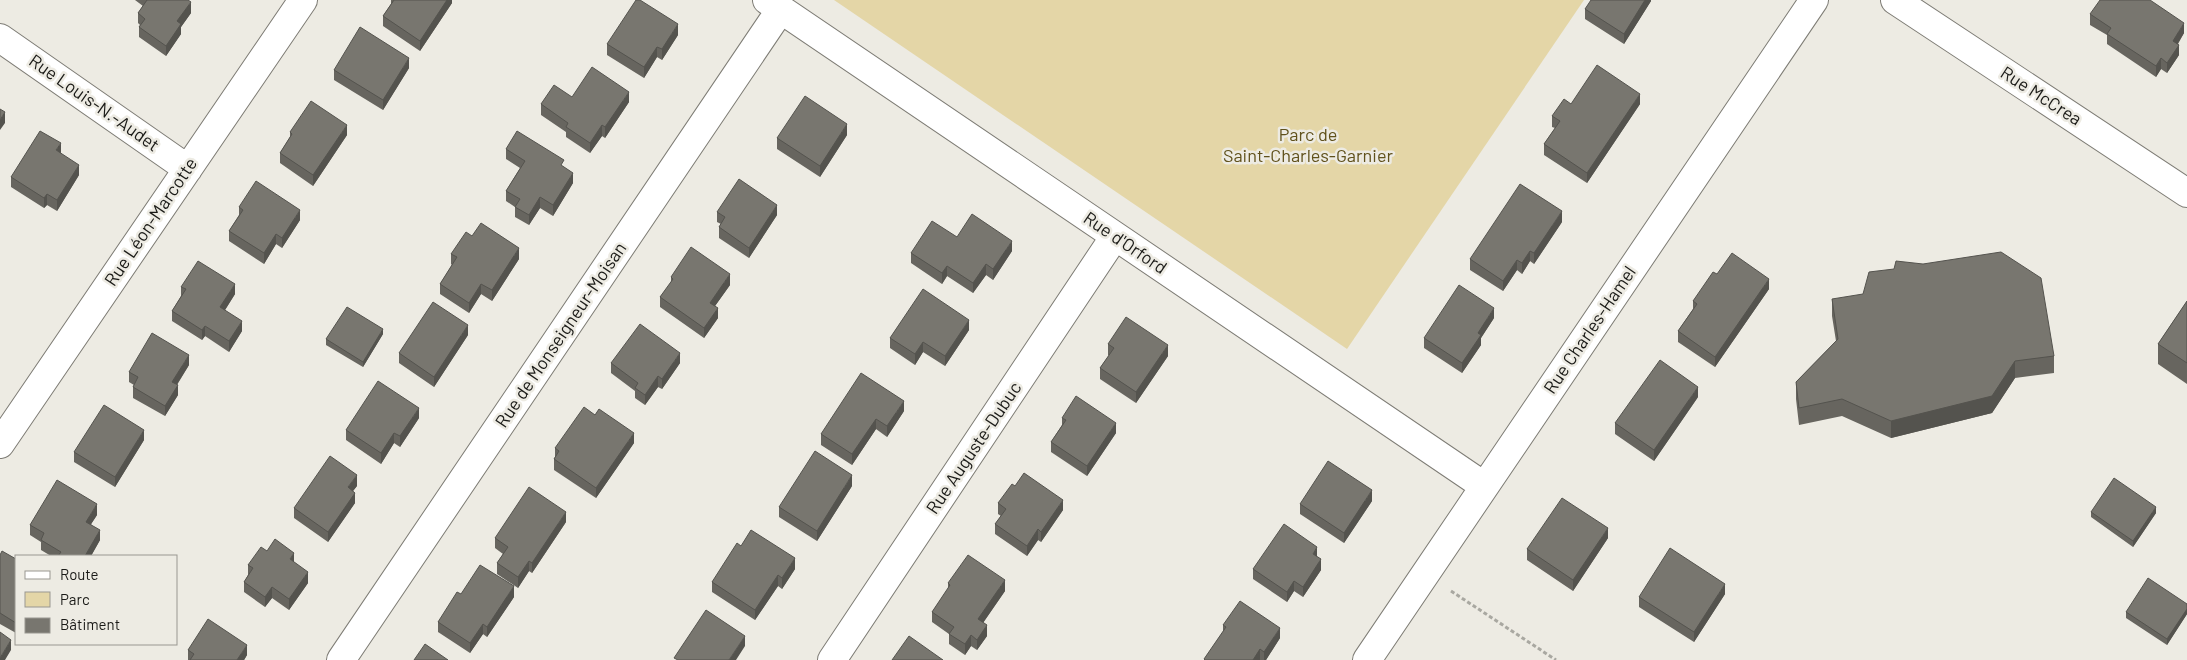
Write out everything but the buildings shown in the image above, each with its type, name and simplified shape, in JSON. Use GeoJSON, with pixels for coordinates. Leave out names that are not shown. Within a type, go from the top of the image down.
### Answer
{"type":"FeatureCollection","features":[{"type":"Feature","properties":{"kind":"street","name":"Rue Léon-Marcotte"},"geometry":{"type":"LineString","coordinates":[[0,444],[303,0]]}},
{"type":"Feature","properties":{"kind":"street","name":"Rue Charles-Hamel"},"geometry":{"type":"LineString","coordinates":[[1367,660],[1814,0]]}},
{"type":"Feature","properties":{"kind":"street","name":"Rue McCrea"},"geometry":{"type":"LineString","coordinates":[[1895,0],[2187,193]]}},
{"type":"Feature","properties":{"kind":"street","name":"Rue d'Orford"},"geometry":{"type":"LineString","coordinates":[[774,5],[1484,486]]}},
{"type":"Feature","properties":{"kind":"street","name":"Rue de Monseigneur-Moisan"},"geometry":{"type":"LineString","coordinates":[[341,660],[774,5]]}},
{"type":"Feature","properties":{"kind":"street","name":"Rue Louis-N.-Audet"},"geometry":{"type":"LineString","coordinates":[[0,38],[188,168]]}},
{"type":"Feature","properties":{"kind":"street","name":"Rue Auguste-Dubuc"},"geometry":{"type":"LineString","coordinates":[[832,660],[1115,236]]}},
{"type":"Feature","properties":{"kind":"path"},"geometry":{"type":"LineString","coordinates":[[1425,574],[1556,660]]}},
{"type":"Feature","properties":{"kind":"green space","name":"Parc de Saint-Charles-Garnier"},"geometry":{"type":"Polygon","coordinates":[[[834,0],[1584,0],[1347,349],[834,0]]]}}]}
